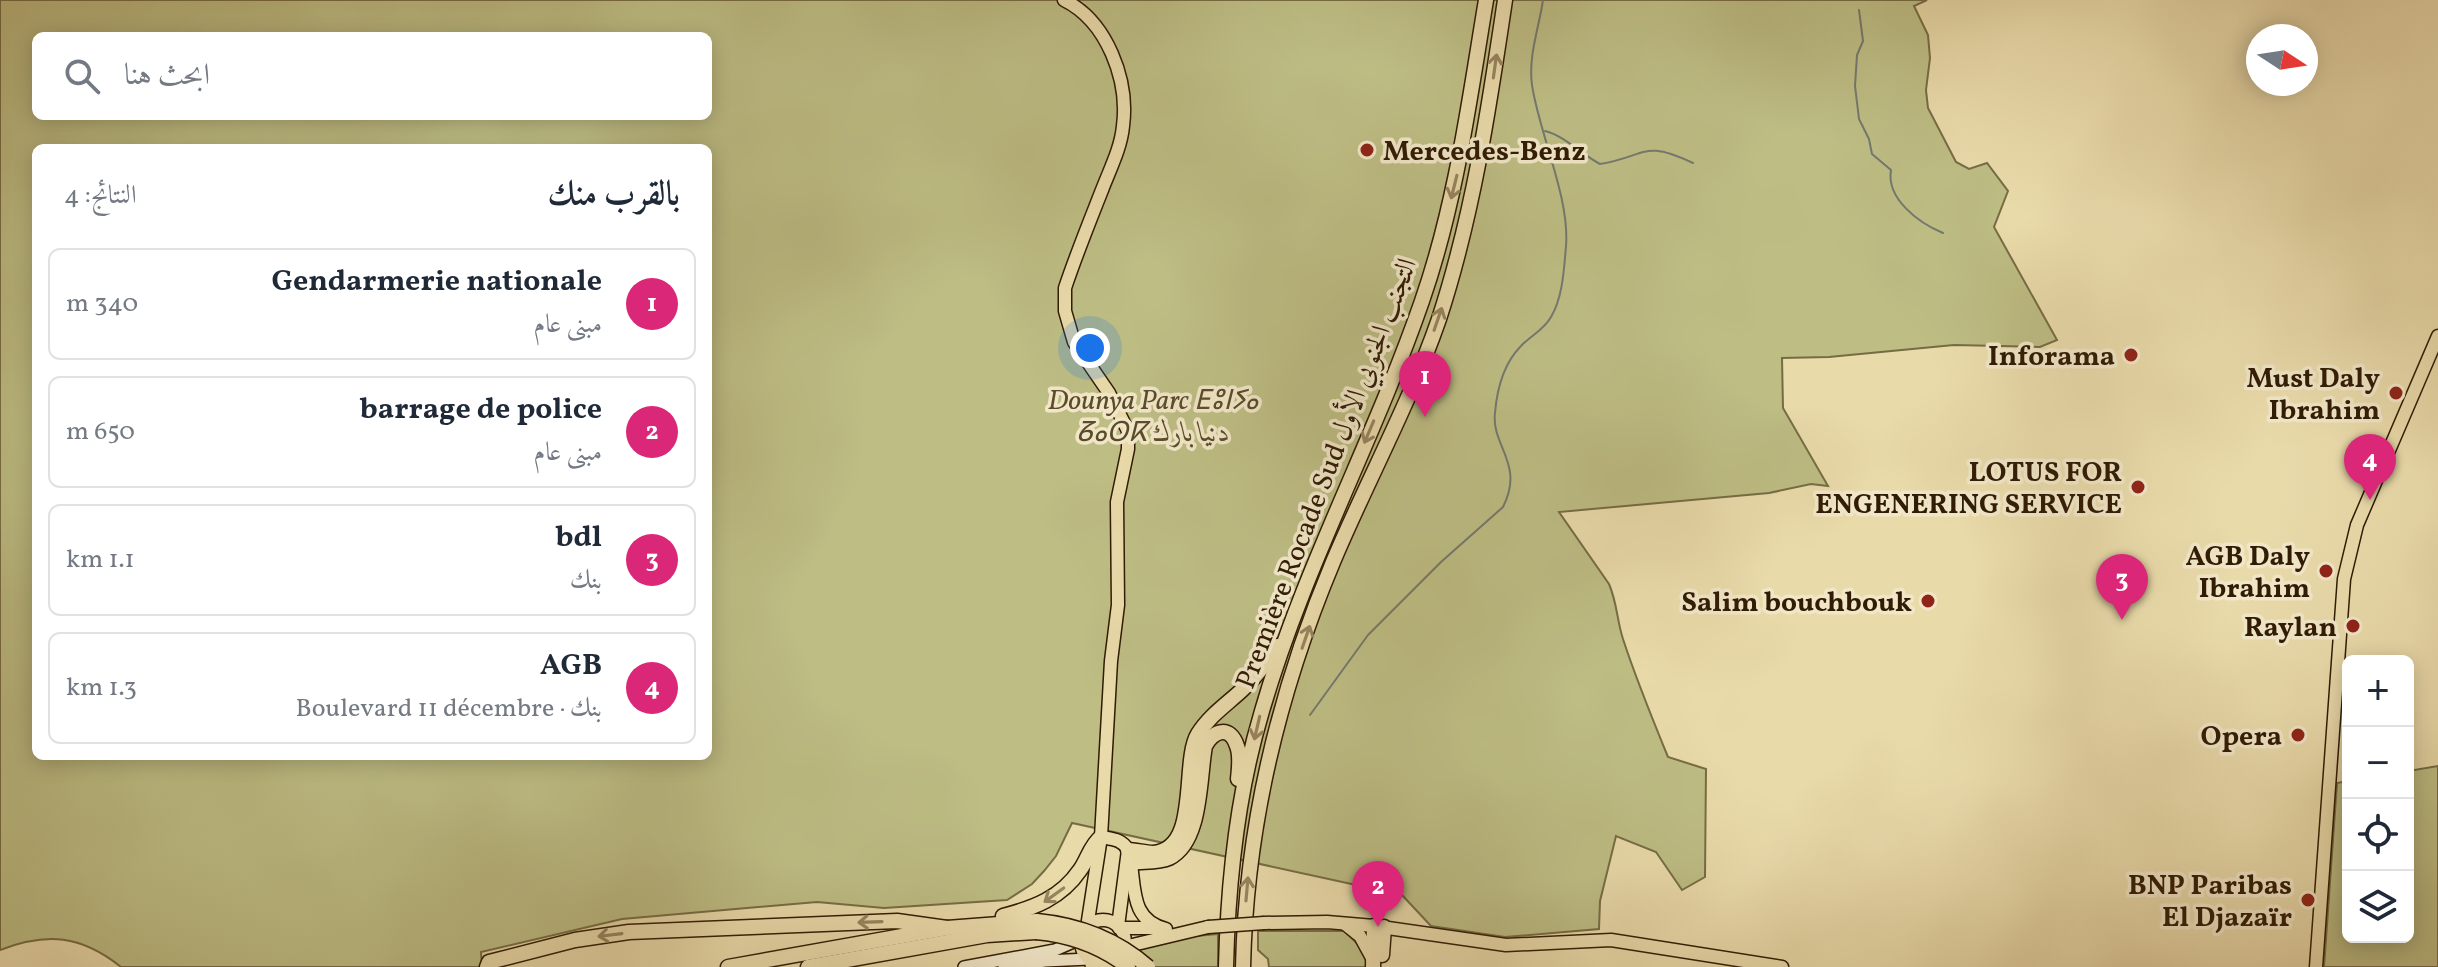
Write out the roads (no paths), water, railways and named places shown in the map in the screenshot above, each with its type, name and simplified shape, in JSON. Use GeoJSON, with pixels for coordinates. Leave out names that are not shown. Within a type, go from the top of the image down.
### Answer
{"type":"FeatureCollection","features":[{"type":"Feature","properties":{"kind":"highway","name":"Première Rocade Sud التجنب الجنوبي الأول"},"geometry":{"type":"LineString","coordinates":[[1226,967],[1228,901],[1234,848],[1244,785],[1261,713],[1302,595],[1404,350],[1438,253],[1460,162],[1486,0]]}},
{"type":"Feature","properties":{"kind":"highway","name":"Première Rocade Sud التجنب الجنوبي الأول"},"geometry":{"type":"LineString","coordinates":[[1243,967],[1250,859],[1267,766],[1282,707],[1332,564],[1389,443],[1439,319],[1487,125],[1505,0]]}},
{"type":"Feature","properties":{"kind":"highway"},"geometry":{"type":"LineString","coordinates":[[1126,852],[1154,853],[1168,848],[1178,837],[1184,821],[1196,737],[1268,661],[1302,595]]}},
{"type":"Feature","properties":{"kind":"highway"},"geometry":{"type":"LineString","coordinates":[[1126,852],[1169,858],[1182,848],[1192,832],[1205,746],[1211,735],[1219,732],[1227,733],[1234,739],[1239,759],[1234,848]]}},
{"type":"Feature","properties":{"kind":"highway"},"geometry":{"type":"LineString","coordinates":[[728,967],[984,923],[1034,907],[1058,893],[1077,875],[1094,843],[1101,837]]}},
{"type":"Feature","properties":{"kind":"highway"},"geometry":{"type":"LineString","coordinates":[[487,967],[489,962],[562,943],[629,932],[883,921],[947,928]]}},
{"type":"Feature","properties":{"kind":"highway"},"geometry":{"type":"LineString","coordinates":[[984,923],[1036,927],[1089,944],[1122,960]]}},
{"type":"Feature","properties":{"kind":"highway"},"geometry":{"type":"LineString","coordinates":[[808,967],[1060,923],[1101,936],[1148,967]]}},
{"type":"Feature","properties":{"kind":"highway"},"geometry":{"type":"LineString","coordinates":[[1378,962],[1379,927]]}},
{"type":"Feature","properties":{"kind":"main road"},"geometry":{"type":"LineString","coordinates":[[1064,0],[1092,20],[1104,37],[1121,82],[1124,114],[1119,145],[1065,288],[1065,311],[1074,342],[1109,393],[1128,431],[1128,449],[1117,502],[1118,605],[1111,661],[1101,837],[1081,946],[1091,962]]}},
{"type":"Feature","properties":{"kind":"main road"},"geometry":{"type":"LineString","coordinates":[[2316,967],[2336,664],[2349,551],[2357,525],[2438,336]]}},
{"type":"Feature","properties":{"kind":"main road"},"geometry":{"type":"LineString","coordinates":[[1104,803],[1126,852],[1138,909],[1147,920],[1166,929]]}},
{"type":"Feature","properties":{"kind":"main road"},"geometry":{"type":"LineString","coordinates":[[1101,837],[1126,852]]}},
{"type":"Feature","properties":{"kind":"main road"},"geometry":{"type":"LineString","coordinates":[[1122,960],[1124,940],[1119,927],[1126,852]]}},
{"type":"Feature","properties":{"kind":"main road"},"geometry":{"type":"LineString","coordinates":[[964,967],[1055,950],[1084,933],[1092,922],[1106,920],[1119,927],[1190,930],[1264,923],[1345,924],[1506,945],[1611,940],[1782,967]]}},
{"type":"Feature","properties":{"kind":"main road"},"geometry":{"type":"LineString","coordinates":[[1345,924],[1366,943],[1378,962],[1400,929]]}},
{"type":"Feature","properties":{"kind":"main road"},"geometry":{"type":"LineString","coordinates":[[1004,967],[1045,961],[1106,964],[1190,930]]}},
{"type":"Feature","properties":{"kind":"waterway"},"geometry":{"type":"LineString","coordinates":[[1310,715],[1368,635],[1441,562],[1503,507],[1509,492],[1509,467],[1495,425],[1502,377],[1510,360],[1544,326],[1555,309],[1566,246],[1559,187],[1532,85],[1533,53],[1543,0]]}},
{"type":"Feature","properties":{"kind":"waterway"},"geometry":{"type":"LineString","coordinates":[[1859,10],[1863,41],[1857,55],[1855,86],[1859,119],[1869,139],[1872,154],[1891,170],[1894,191],[1906,209],[1943,233]]}},
{"type":"Feature","properties":{"kind":"waterway"},"geometry":{"type":"LineString","coordinates":[[1545,131],[1600,164],[1654,151],[1693,163]]}},
{"type":"Feature","properties":{"kind":"place","name":"Mercedes-Benz"},"geometry":{"type":"Point","coordinates":[1367,150]}},
{"type":"Feature","properties":{"kind":"place","name":"Inforama"},"geometry":{"type":"Point","coordinates":[2131,355]}},
{"type":"Feature","properties":{"kind":"place","name":"Must Daly Ibrahim"},"geometry":{"type":"Point","coordinates":[2396,393]}},
{"type":"Feature","properties":{"kind":"place","name":"Gendarmerie nationale"},"geometry":{"type":"Point","coordinates":[1425,417]}},
{"type":"Feature","properties":{"kind":"place","name":"LOTUS FOR ENGENERING SERVICE"},"geometry":{"type":"Point","coordinates":[2138,487]}},
{"type":"Feature","properties":{"kind":"place","name":"AGB"},"geometry":{"type":"Point","coordinates":[2370,500]}},
{"type":"Feature","properties":{"kind":"place","name":"AGB Daly Ibrahim"},"geometry":{"type":"Point","coordinates":[2326,571]}},
{"type":"Feature","properties":{"kind":"place","name":"Salim bouchbouk"},"geometry":{"type":"Point","coordinates":[1928,601]}},
{"type":"Feature","properties":{"kind":"place","name":"bdl"},"geometry":{"type":"Point","coordinates":[2122,620]}},
{"type":"Feature","properties":{"kind":"place","name":"Raylan"},"geometry":{"type":"Point","coordinates":[2353,626]}},
{"type":"Feature","properties":{"kind":"place","name":"Opera"},"geometry":{"type":"Point","coordinates":[2298,735]}},
{"type":"Feature","properties":{"kind":"place","name":"BNP Paribas El Djazaïr"},"geometry":{"type":"Point","coordinates":[2308,900]}},
{"type":"Feature","properties":{"kind":"place","name":"barrage de police"},"geometry":{"type":"Point","coordinates":[1378,927]}},
{"type":"Feature","properties":{"kind":"park label","name":"Dounya Parc ⴹⵓⵏⵢⴰ ⵒⴰⵔⴽ دنيا بارك"},"geometry":{"type":"Point","coordinates":[1153,415]}}]}
